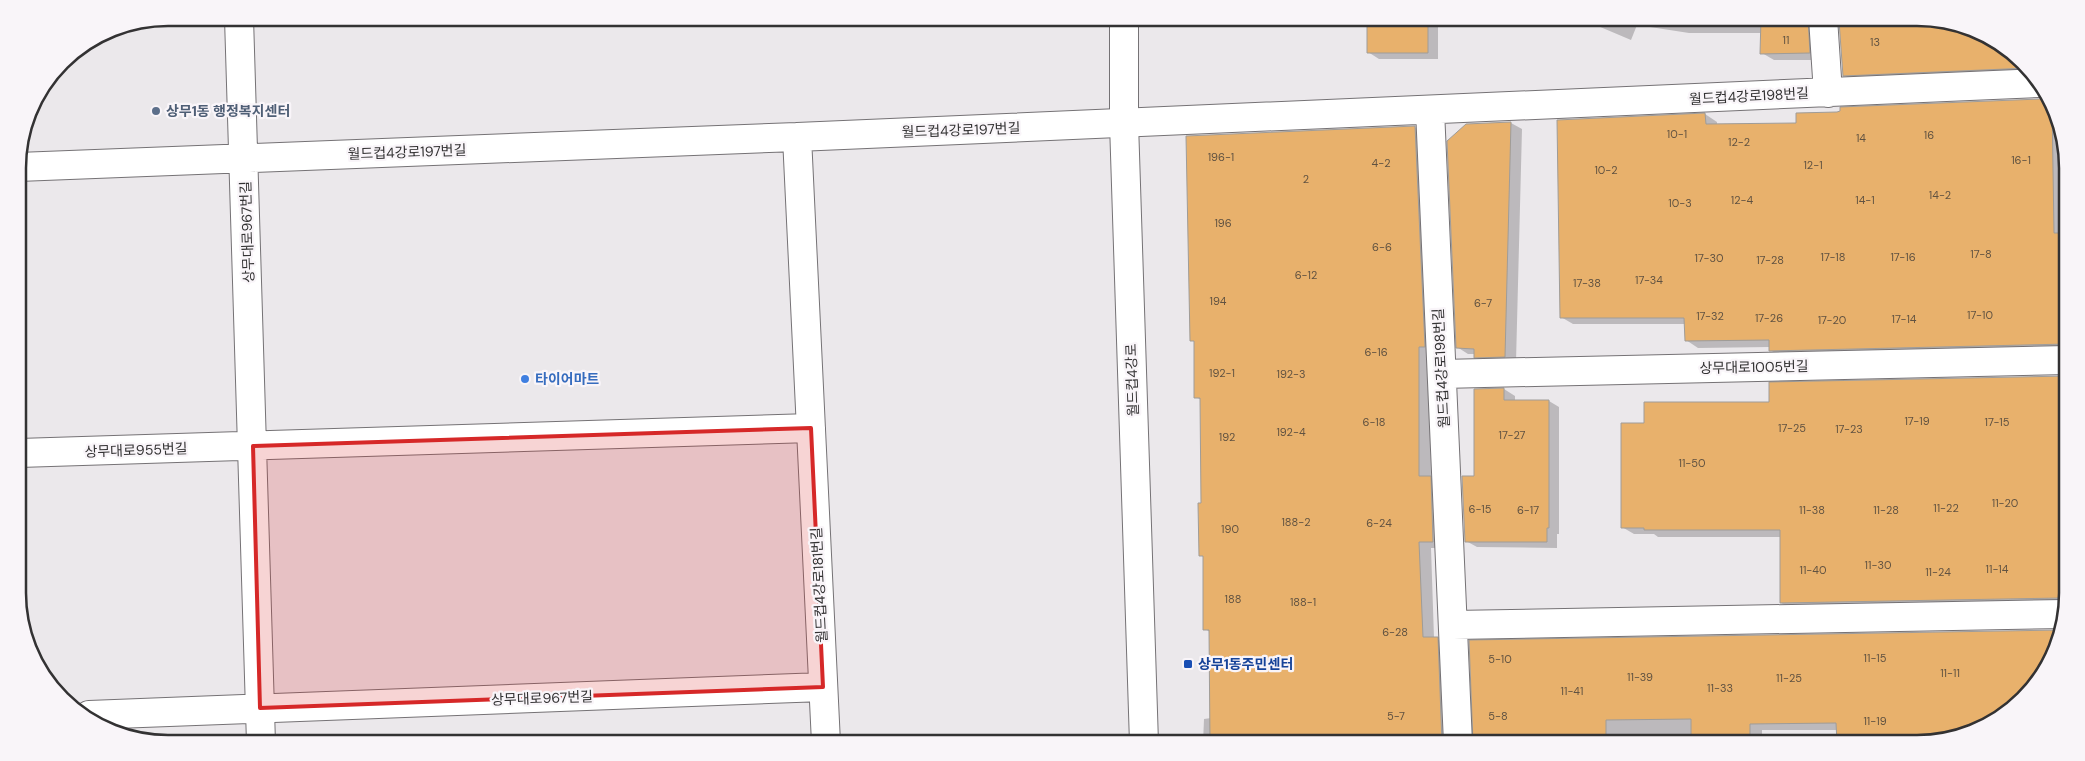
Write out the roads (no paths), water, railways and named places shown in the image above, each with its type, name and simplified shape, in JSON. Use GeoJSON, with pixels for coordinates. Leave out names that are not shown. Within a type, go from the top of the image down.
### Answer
{"type":"FeatureCollection","features":[{"type":"Feature","properties":{"kind":"street","name":"상무대로967번길"},"geometry":{"type":"LineString","coordinates":[[239,26],[245,158],[261,735]]}},
{"type":"Feature","properties":{"kind":"street","name":"월드컵4강로"},"geometry":{"type":"LineString","coordinates":[[1124,26],[1124,122],[1144,734]]}},
{"type":"Feature","properties":{"kind":"street","name":"월드컵4강로198번길"},"geometry":{"type":"LineString","coordinates":[[1824,26],[1828,92]]}},
{"type":"Feature","properties":{"kind":"street","name":"월드컵4강로198번길"},"geometry":{"type":"LineString","coordinates":[[1124,122],[2030,83]]}},
{"type":"Feature","properties":{"kind":"street","name":"월드컵4강로198번길"},"geometry":{"type":"LineString","coordinates":[[1430,110],[1458,734]]}},
{"type":"Feature","properties":{"kind":"street","name":"월드컵4강로197번길"},"geometry":{"type":"LineString","coordinates":[[27,167],[797,137],[1124,122]]}},
{"type":"Feature","properties":{"kind":"street"},"geometry":{"type":"LineString","coordinates":[[253,446],[811,428],[797,137]]}},
{"type":"Feature","properties":{"kind":"street","name":"상무대로1005번길"},"geometry":{"type":"LineString","coordinates":[[1442,374],[2059,360]]}},
{"type":"Feature","properties":{"kind":"street","name":"월드컵4강로181번길"},"geometry":{"type":"LineString","coordinates":[[811,428],[826,735]]}},
{"type":"Feature","properties":{"kind":"street","name":"상무대로955번길"},"geometry":{"type":"LineString","coordinates":[[26,453],[253,446]]}},
{"type":"Feature","properties":{"kind":"street"},"geometry":{"type":"LineString","coordinates":[[1453,625],[2058,614]]}},
{"type":"Feature","properties":{"kind":"street","name":"상무대로967번길"},"geometry":{"type":"LineString","coordinates":[[260,708],[823,687]]}},
{"type":"Feature","properties":{"kind":"street"},"geometry":{"type":"LineString","coordinates":[[96,715],[260,708]]}},
{"type":"Feature","properties":{"kind":"place","name":"상무1동 행정복지센터"},"geometry":{"type":"Point","coordinates":[156,111]}},
{"type":"Feature","properties":{"kind":"place","name":"타이어마트"},"geometry":{"type":"Point","coordinates":[525,379]}},
{"type":"Feature","properties":{"kind":"place","name":"상무1동주민센터"},"geometry":{"type":"Point","coordinates":[1188,664]}}]}
